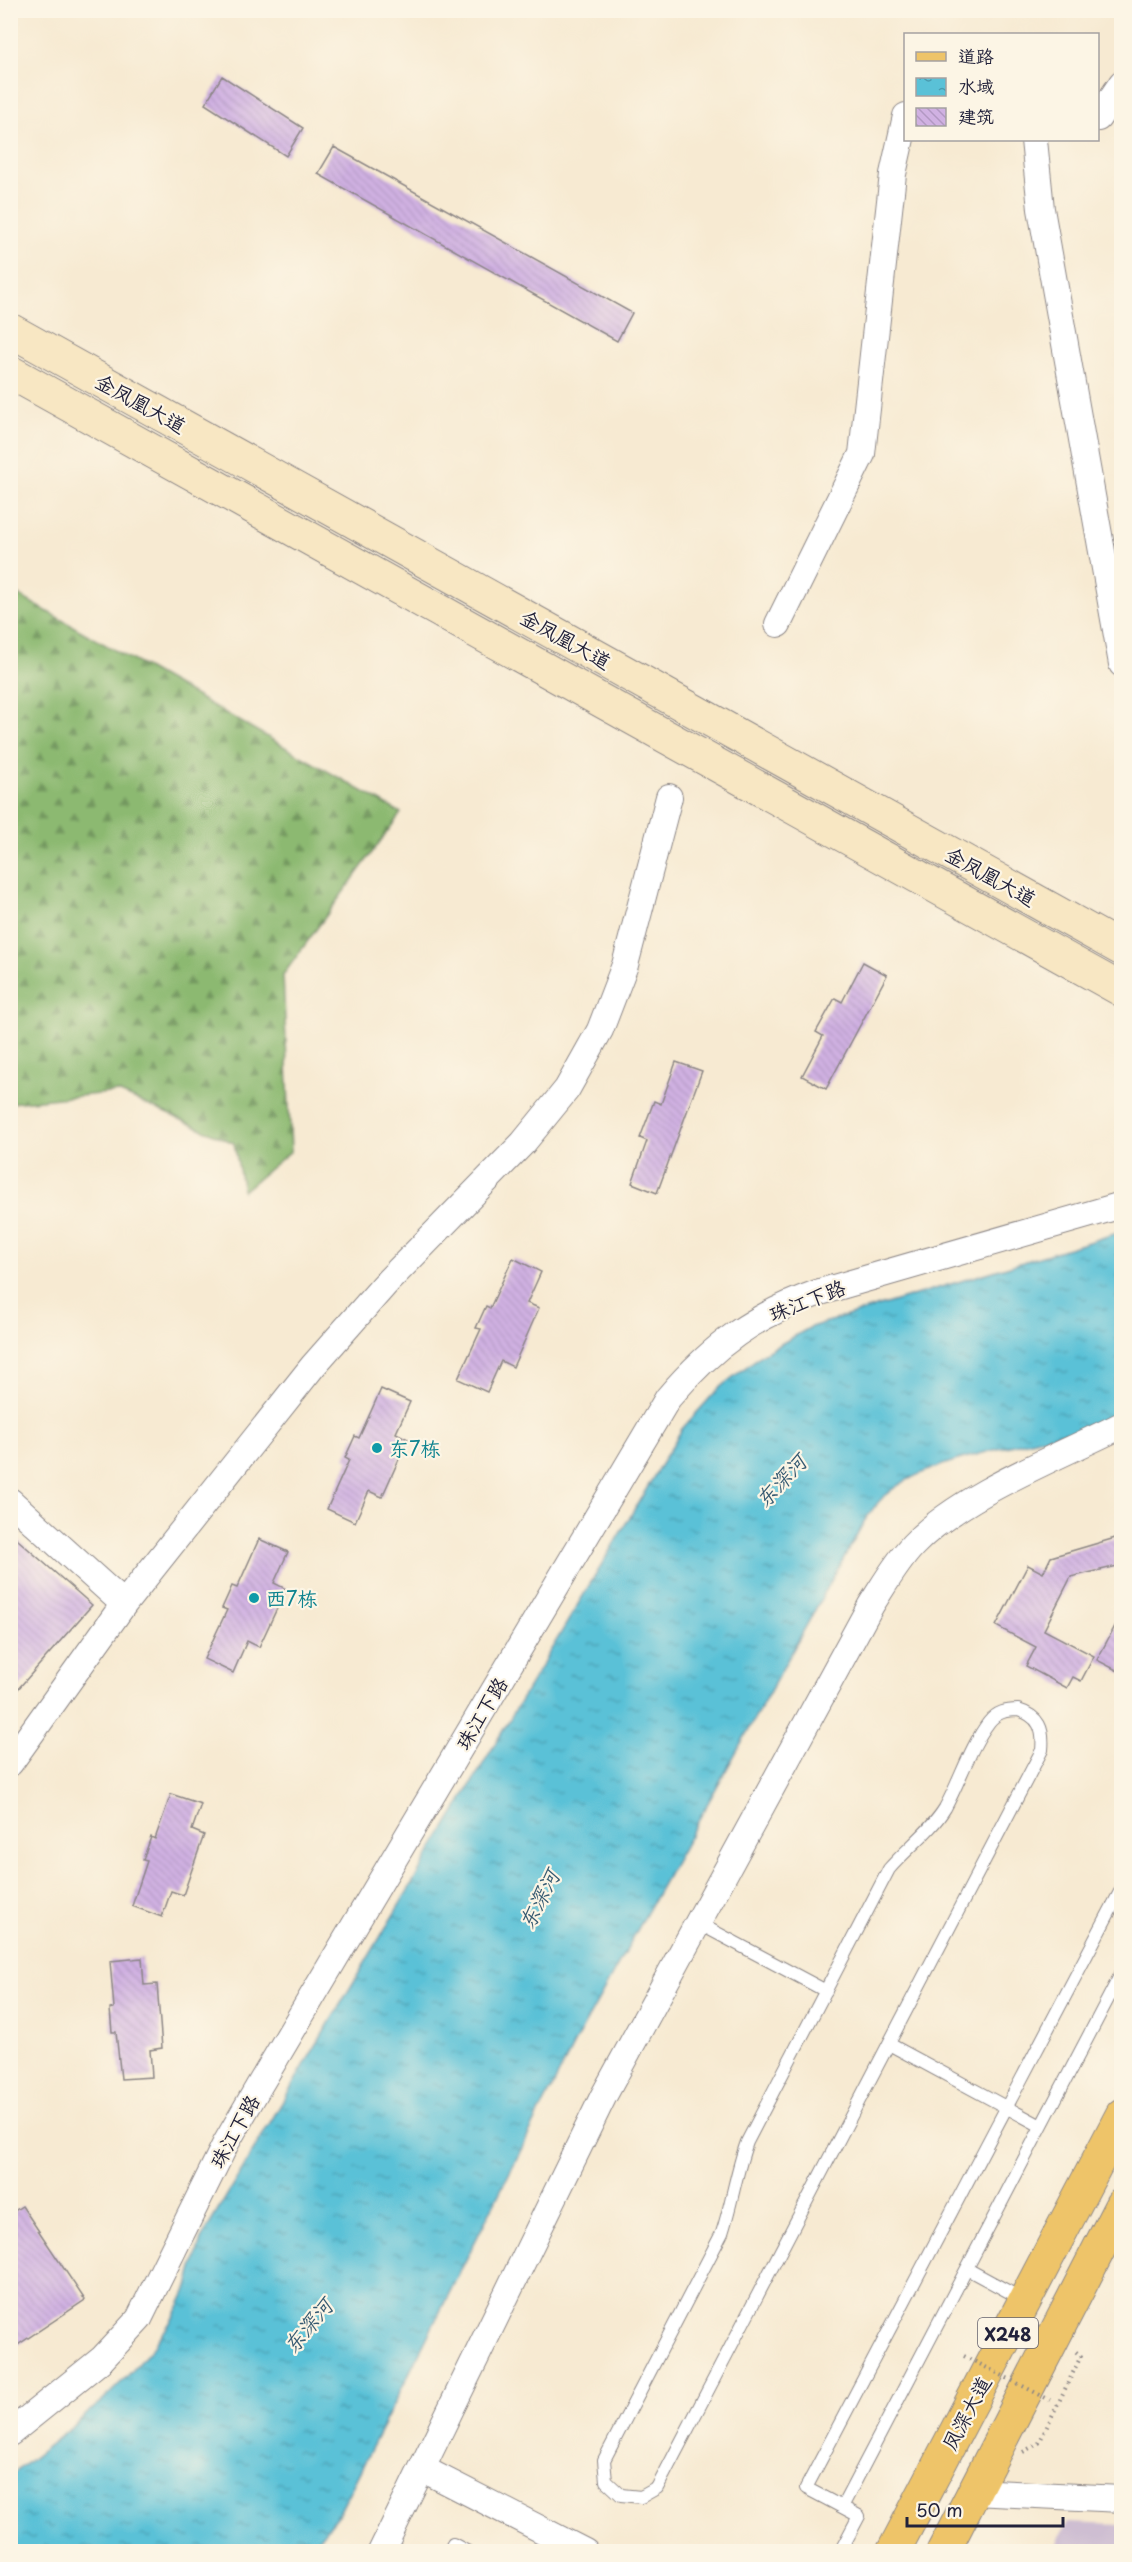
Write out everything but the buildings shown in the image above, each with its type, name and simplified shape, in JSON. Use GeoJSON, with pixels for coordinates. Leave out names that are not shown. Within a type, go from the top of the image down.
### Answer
{"type":"FeatureCollection","features":[{"type":"Feature","properties":{"kind":"main road","name":"凤深大道"},"geometry":{"type":"LineString","coordinates":[[893,2552],[1122,2115]]}},
{"type":"Feature","properties":{"kind":"main road","name":"X248"},"geometry":{"type":"LineString","coordinates":[[943,2552],[1122,2204]]}},
{"type":"Feature","properties":{"kind":"street"},"geometry":{"type":"LineString","coordinates":[[1099,117],[1122,83]]}},
{"type":"Feature","properties":{"kind":"street"},"geometry":{"type":"LineString","coordinates":[[778,624],[862,454],[893,174],[904,125]]}},
{"type":"Feature","properties":{"kind":"street"},"geometry":{"type":"LineString","coordinates":[[1034,141],[1041,209],[1122,664]]}},
{"type":"Feature","properties":{"kind":"street","name":"金凤凰大道"},"geometry":{"type":"LineString","coordinates":[[10,330],[1122,949]]}},
{"type":"Feature","properties":{"kind":"street","name":"金凤凰大道"},"geometry":{"type":"LineString","coordinates":[[10,372],[1122,990]]}},
{"type":"Feature","properties":{"kind":"street"},"geometry":{"type":"LineString","coordinates":[[10,1763],[124,1604],[313,1366],[388,1281],[523,1143],[567,1089],[600,1030],[625,964],[669,797]]}},
{"type":"Feature","properties":{"kind":"street","name":"珠江下路"},"geometry":{"type":"LineString","coordinates":[[10,2433],[102,2358],[139,2319],[226,2143],[259,2085],[668,1398],[693,1369],[736,1333],[784,1305],[1122,1204]]}},
{"type":"Feature","properties":{"kind":"street"},"geometry":{"type":"LineString","coordinates":[[381,2552],[603,2097],[871,1605],[912,1546],[940,1521],[973,1500],[1122,1425]]}},
{"type":"Feature","properties":{"kind":"street"},"geometry":{"type":"LineString","coordinates":[[10,1501],[124,1604]]}},
{"type":"Feature","properties":{"kind":"street"},"geometry":{"type":"LineString","coordinates":[[423,2469],[585,2552]]}},
{"type":"Feature","properties":{"kind":"street"},"geometry":{"type":"LineString","coordinates":[[973,2492],[1122,2499]]}},
{"type":"Feature","properties":{"kind":"lane"},"geometry":{"type":"LineString","coordinates":[[1018,1710],[1029,1713],[1037,1720],[1042,1730],[1042,1750],[889,2044],[657,2488],[641,2497],[621,2495],[606,2481],[604,2460],[722,2233],[732,2204],[737,2170],[747,2142],[890,1869],[908,1847],[930,1828],[944,1809],[989,1722],[1006,1711],[1018,1710]]}},
{"type":"Feature","properties":{"kind":"lane"},"geometry":{"type":"LineString","coordinates":[[840,2552],[859,2516],[807,2488],[1122,1888]]}},
{"type":"Feature","properties":{"kind":"lane"},"geometry":{"type":"LineString","coordinates":[[698,1923],[826,1991]]}},
{"type":"Feature","properties":{"kind":"lane"},"geometry":{"type":"LineString","coordinates":[[842,2507],[1122,1972]]}},
{"type":"Feature","properties":{"kind":"lane"},"geometry":{"type":"LineString","coordinates":[[889,2044],[1041,2126]]}},
{"type":"Feature","properties":{"kind":"lane"},"geometry":{"type":"LineString","coordinates":[[967,2269],[1025,2300]]}},
{"type":"Feature","properties":{"kind":"lane"},"geometry":{"type":"LineString","coordinates":[[449,2552],[453,2544],[468,2552]]}},
{"type":"Feature","properties":{"kind":"path"},"geometry":{"type":"LineString","coordinates":[[1018,2452],[1026,2452],[1039,2443],[1081,2356],[1070,2347]]}},
{"type":"Feature","properties":{"kind":"path"},"geometry":{"type":"LineString","coordinates":[[964,2356],[1050,2400]]}},
{"type":"Feature","properties":{"kind":"shaded area"},"geometry":{"type":"Polygon","coordinates":[[[1067,2523],[1121,2525],[1121,2551],[1053,2551],[1067,2523]]]}},
{"type":"Feature","properties":{"kind":"green space"},"geometry":{"type":"Polygon","coordinates":[[[11,591],[401,813],[283,975],[291,1151],[243,1191],[234,1143],[118,1092],[11,1103],[11,591]]]}},
{"type":"Feature","properties":{"kind":"water","name":"东深河"},"geometry":{"type":"Polygon","coordinates":[[[1121,1232],[1121,1414],[1070,1439],[1065,1432],[976,1455],[930,1470],[893,1489],[871,1511],[574,2044],[339,2513],[309,2550],[11,2552],[11,2475],[60,2437],[110,2393],[134,2369],[173,2319],[186,2292],[201,2239],[682,1429],[719,1388],[763,1354],[811,1327],[1121,1232]]]}},
{"type":"Feature","properties":{"kind":"place","name":"东7栋"},"geometry":{"type":"Point","coordinates":[377,1448]}},
{"type":"Feature","properties":{"kind":"place","name":"西7栋"},"geometry":{"type":"Point","coordinates":[254,1598]}}]}
